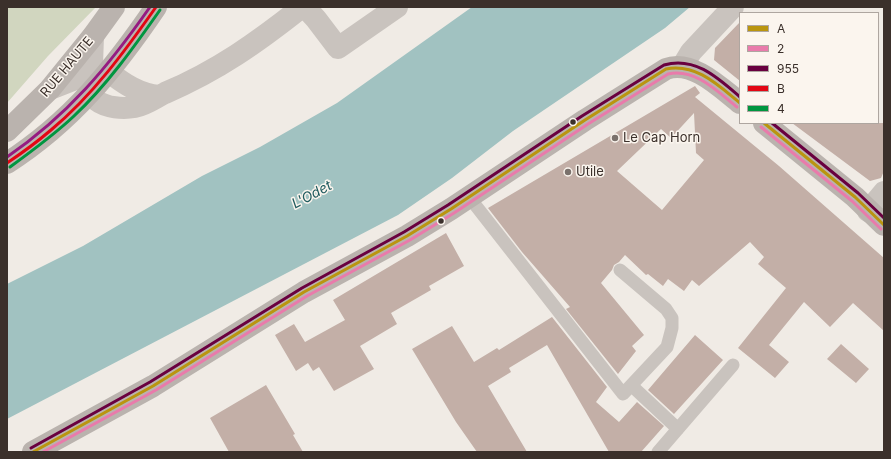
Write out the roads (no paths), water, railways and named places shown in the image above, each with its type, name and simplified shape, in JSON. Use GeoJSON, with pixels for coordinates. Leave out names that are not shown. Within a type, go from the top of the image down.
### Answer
{"type":"FeatureCollection","features":[{"type":"Feature","properties":{"kind":"main road","name":"RUE HAUTE"},"geometry":{"type":"LineString","coordinates":[[12,127],[50,89],[93,36],[114,7]]}},
{"type":"Feature","properties":{"kind":"main road"},"geometry":{"type":"LineString","coordinates":[[7,163],[71,113],[156,7]]}},
{"type":"Feature","properties":{"kind":"main road"},"geometry":{"type":"LineString","coordinates":[[33,452],[152,386],[304,292],[407,236],[660,72],[671,67],[682,67],[696,71],[739,102]]}},
{"type":"Feature","properties":{"kind":"main road"},"geometry":{"type":"LineString","coordinates":[[765,124],[855,197],[884,225]]}},
{"type":"Feature","properties":{"kind":"street"},"geometry":{"type":"LineString","coordinates":[[93,36],[97,80],[96,101],[121,108],[135,107],[143,105],[219,67],[261,39],[303,7],[316,19],[338,48],[397,7]]}},
{"type":"Feature","properties":{"kind":"street"},"geometry":{"type":"LineString","coordinates":[[682,67],[691,52],[734,7]]}},
{"type":"Feature","properties":{"kind":"street"},"geometry":{"type":"LineString","coordinates":[[50,89],[78,78],[97,80],[147,95],[159,96]]}},
{"type":"Feature","properties":{"kind":"street"},"geometry":{"type":"LineString","coordinates":[[868,211],[884,192]]}},
{"type":"Feature","properties":{"kind":"lane"},"geometry":{"type":"LineString","coordinates":[[469,197],[623,394],[667,347],[670,338],[672,318],[666,309],[620,270]]}},
{"type":"Feature","properties":{"kind":"lane"},"geometry":{"type":"LineString","coordinates":[[658,452],[733,365]]}},
{"type":"Feature","properties":{"kind":"lane"},"geometry":{"type":"LineString","coordinates":[[632,386],[678,429]]}},
{"type":"Feature","properties":{"kind":"water","name":"L'Odet"},"geometry":{"type":"Polygon","coordinates":[[[472,7],[690,7],[665,28],[513,131],[452,178],[398,215],[7,419],[7,284],[83,246],[202,176],[260,147],[337,103],[472,7]]]}},
{"type":"Feature","properties":{"kind":"place","name":"Le Cap Horn"},"geometry":{"type":"Point","coordinates":[615,138]}},
{"type":"Feature","properties":{"kind":"place","name":"Utile"},"geometry":{"type":"Point","coordinates":[568,172]}}]}
